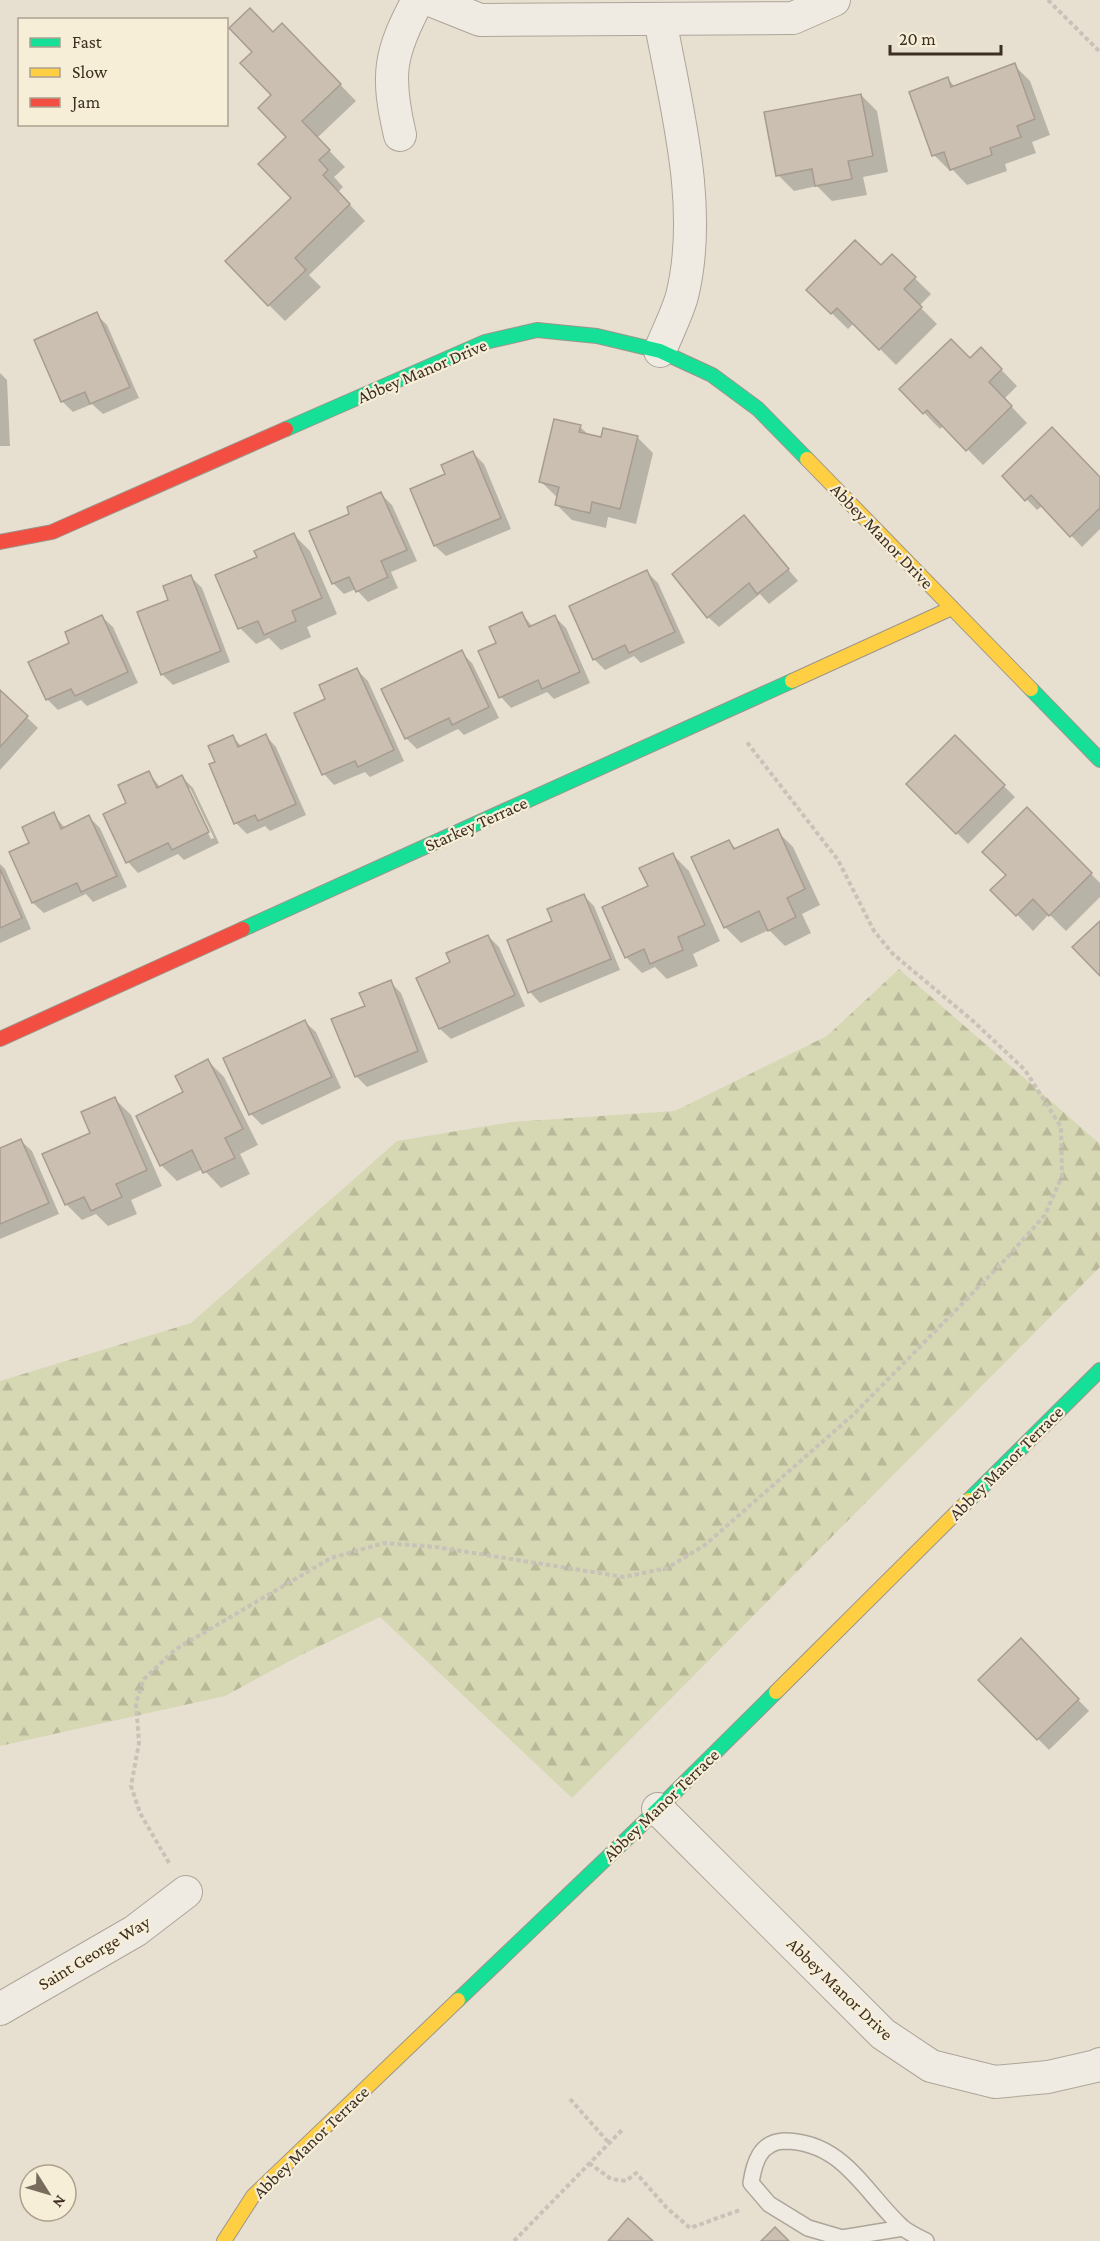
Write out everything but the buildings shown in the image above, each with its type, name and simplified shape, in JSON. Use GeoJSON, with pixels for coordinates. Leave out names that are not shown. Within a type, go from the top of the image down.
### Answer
{"type":"FeatureCollection","features":[{"type":"Feature","properties":{"kind":"street"},"geometry":{"type":"LineString","coordinates":[[400,135],[392,100],[391,68],[401,33],[418,0]]}},
{"type":"Feature","properties":{"kind":"street"},"geometry":{"type":"LineString","coordinates":[[430,0],[480,20],[793,18],[834,0]]}},
{"type":"Feature","properties":{"kind":"street"},"geometry":{"type":"LineString","coordinates":[[660,19],[686,164],[689,231],[682,297],[660,351]]}},
{"type":"Feature","properties":{"kind":"street","name":"Abbey Manor Drive"},"geometry":{"type":"LineString","coordinates":[[0,542],[52,532],[485,342],[537,330],[597,336],[660,351],[712,375],[758,409],[1100,760]]}},
{"type":"Feature","properties":{"kind":"street","name":"Starkey Terrace"},"geometry":{"type":"LineString","coordinates":[[0,1039],[952,608]]}},
{"type":"Feature","properties":{"kind":"street","name":"Abbey Manor Terrace"},"geometry":{"type":"LineString","coordinates":[[224,2241],[253,2196],[658,1809],[1100,1370]]}},
{"type":"Feature","properties":{"kind":"street","name":"Abbey Manor Drive"},"geometry":{"type":"LineString","coordinates":[[658,1809],[883,2034],[931,2066],[995,2082],[1048,2077],[1100,2064]]}},
{"type":"Feature","properties":{"kind":"street","name":"Saint George Way"},"geometry":{"type":"LineString","coordinates":[[0,2009],[135,1931],[186,1892]]}},
{"type":"Feature","properties":{"kind":"lane"},"geometry":{"type":"LineString","coordinates":[[903,2228],[842,2238],[808,2228],[769,2204],[751,2183],[754,2163],[764,2148],[780,2141],[802,2141],[820,2147],[843,2163],[869,2188],[903,2228],[926,2241]]}},
{"type":"Feature","properties":{"kind":"path"},"geometry":{"type":"LineString","coordinates":[[1048,0],[1100,52]]}},
{"type":"Feature","properties":{"kind":"path"},"geometry":{"type":"LineString","coordinates":[[186,1892],[140,1813],[131,1786],[139,1743],[136,1703],[144,1679],[176,1649],[331,1558],[384,1543],[436,1547],[624,1577],[668,1568],[705,1545],[854,1413],[1003,1262],[1045,1215],[1062,1176],[1060,1127],[1025,1070],[893,954],[874,930],[838,860],[759,760],[725,711]]}},
{"type":"Feature","properties":{"kind":"path"},"geometry":{"type":"LineString","coordinates":[[570,2099],[609,2143]]}},
{"type":"Feature","properties":{"kind":"path"},"geometry":{"type":"LineString","coordinates":[[514,2241],[622,2130]]}},
{"type":"Feature","properties":{"kind":"path"},"geometry":{"type":"LineString","coordinates":[[589,2163],[611,2179],[626,2181],[636,2173],[667,2208],[690,2228],[740,2210],[747,2216]]}},
{"type":"Feature","properties":{"kind":"green space"},"geometry":{"type":"Polygon","coordinates":[[[899,969],[1100,1144],[1100,1267],[572,1798],[380,1617],[299,1656],[225,1696],[0,1746],[0,1381],[191,1323],[397,1141],[511,1122],[675,1111],[827,1036],[899,969]]]}},
{"type":"Feature","properties":{"kind":"traffic: fast"},"geometry":{"type":"LineString","coordinates":[[286,429],[485,342],[537,330],[597,336],[660,351],[712,375],[758,409],[807,459]]}},
{"type":"Feature","properties":{"kind":"traffic: fast"},"geometry":{"type":"LineString","coordinates":[[243,929],[792,681]]}},
{"type":"Feature","properties":{"kind":"traffic: fast"},"geometry":{"type":"LineString","coordinates":[[1031,689],[1100,760]]}},
{"type":"Feature","properties":{"kind":"traffic: fast"},"geometry":{"type":"LineString","coordinates":[[969,1500],[1100,1370]]}},
{"type":"Feature","properties":{"kind":"traffic: fast"},"geometry":{"type":"LineString","coordinates":[[458,2000],[658,1809],[776,1692]]}},
{"type":"Feature","properties":{"kind":"traffic: slow"},"geometry":{"type":"LineString","coordinates":[[807,459],[1031,689]]}},
{"type":"Feature","properties":{"kind":"traffic: slow"},"geometry":{"type":"LineString","coordinates":[[792,681],[952,608]]}},
{"type":"Feature","properties":{"kind":"traffic: slow"},"geometry":{"type":"LineString","coordinates":[[776,1692],[969,1500]]}},
{"type":"Feature","properties":{"kind":"traffic: slow"},"geometry":{"type":"LineString","coordinates":[[224,2241],[253,2196],[458,2000]]}},
{"type":"Feature","properties":{"kind":"traffic: jam"},"geometry":{"type":"LineString","coordinates":[[0,542],[52,532],[286,429]]}},
{"type":"Feature","properties":{"kind":"traffic: jam"},"geometry":{"type":"LineString","coordinates":[[0,1039],[243,929]]}}]}
